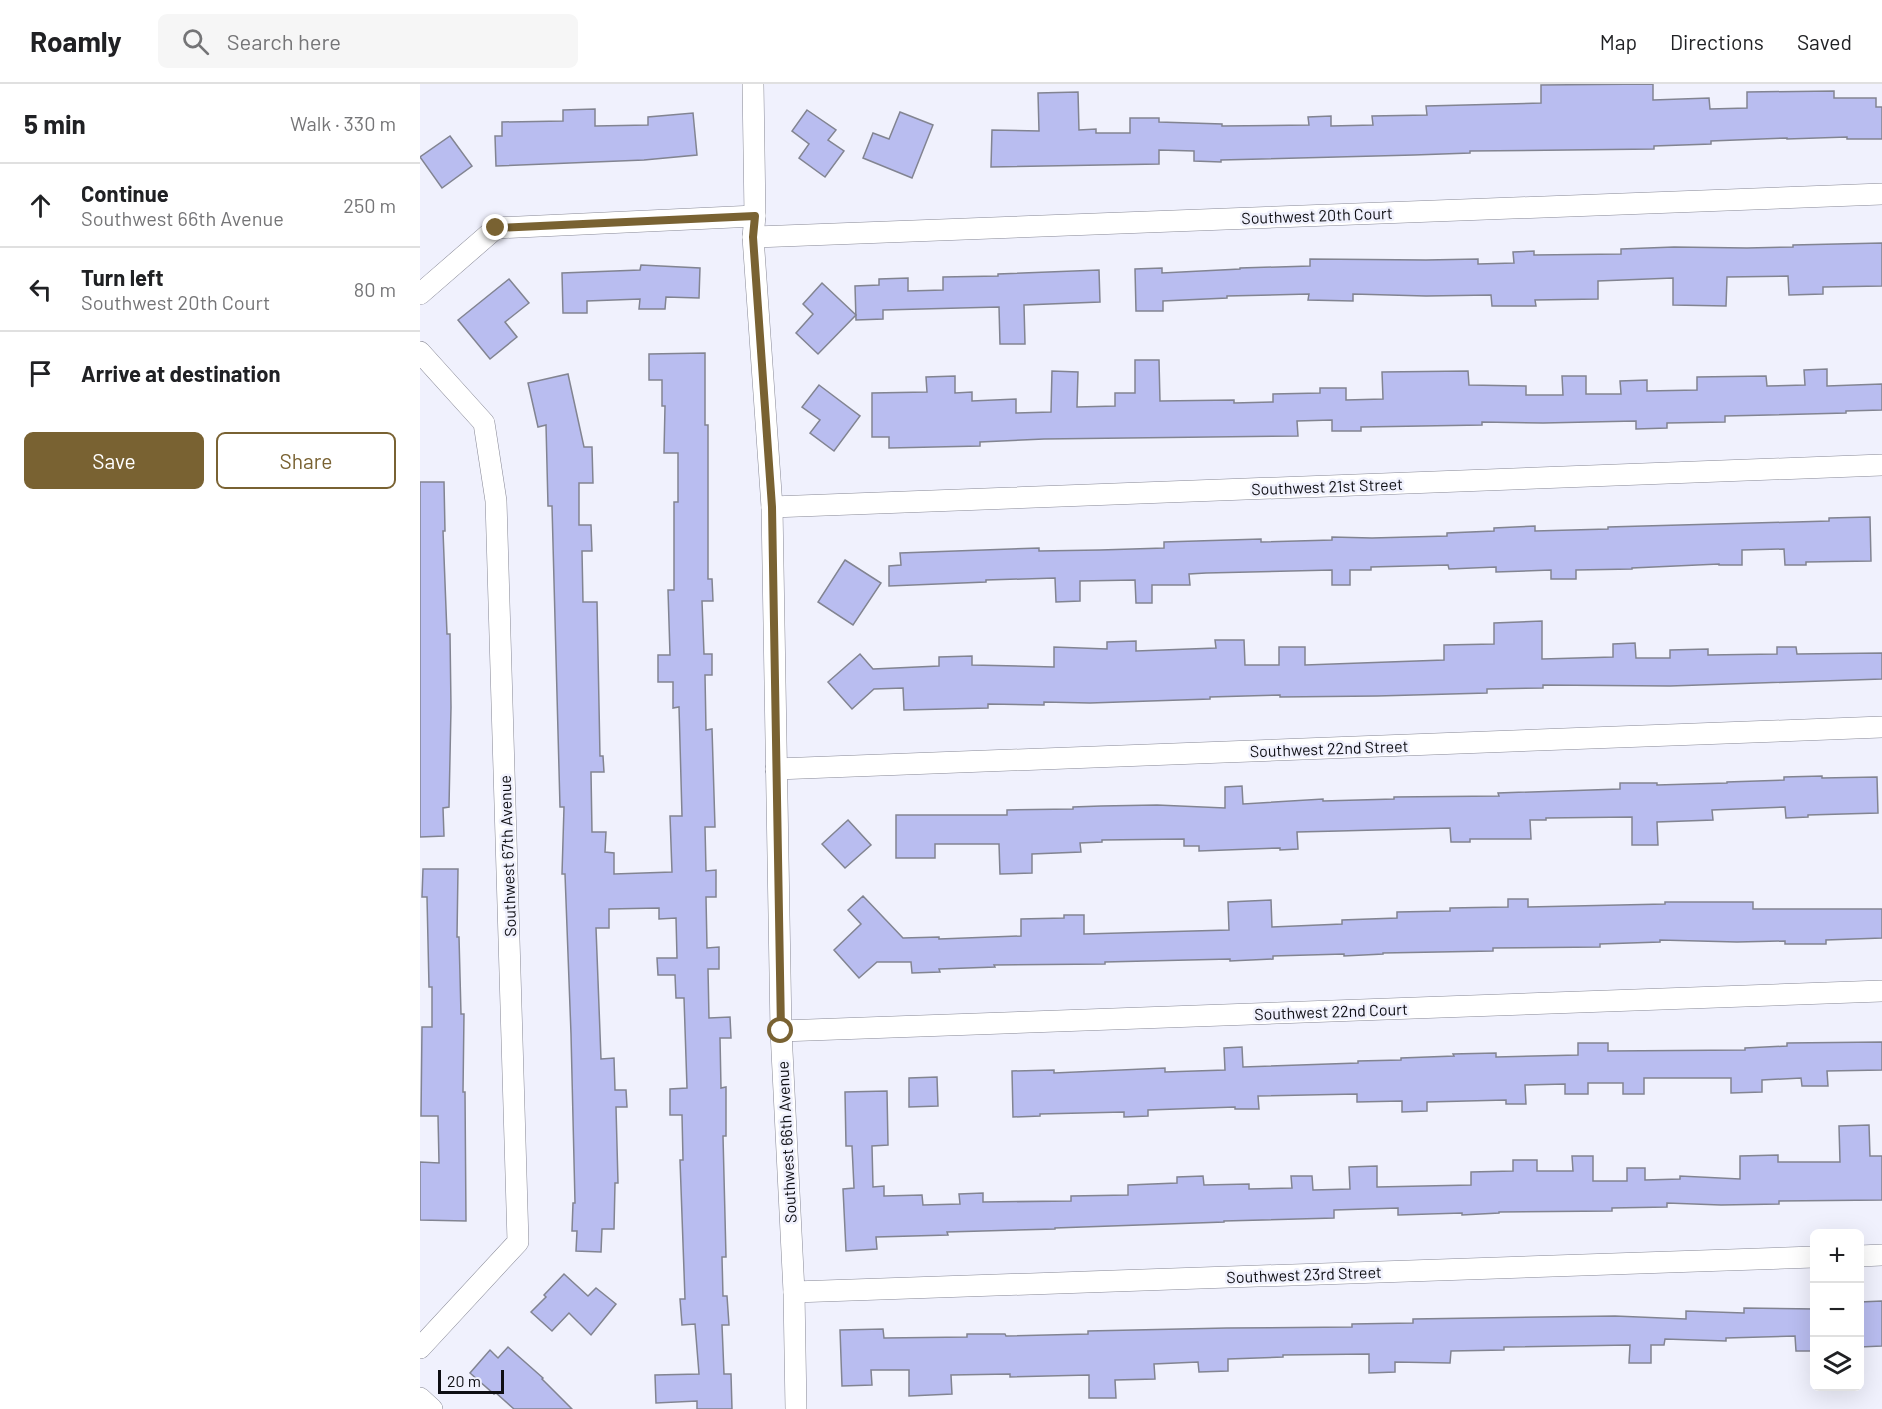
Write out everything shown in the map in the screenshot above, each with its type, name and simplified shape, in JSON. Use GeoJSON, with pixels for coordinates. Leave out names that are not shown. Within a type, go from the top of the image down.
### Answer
{"type":"FeatureCollection","features":[{"type":"Feature","properties":{"kind":"street","name":"Southwest 66th Avenue"},"geometry":{"type":"LineString","coordinates":[[753,84],[755,216],[753,237],[772,507],[781,1031],[794,1292],[796,1409]]}},
{"type":"Feature","properties":{"kind":"street","name":"Southwest 20th Court"},"geometry":{"type":"LineString","coordinates":[[753,237],[1882,194]]}},
{"type":"Feature","properties":{"kind":"street"},"geometry":{"type":"LineString","coordinates":[[420,294],[496,228],[755,216]]}},
{"type":"Feature","properties":{"kind":"street","name":"Southwest 67th Avenue"},"geometry":{"type":"LineString","coordinates":[[420,352],[484,423],[496,501],[518,1242],[420,1348]]}},
{"type":"Feature","properties":{"kind":"street","name":"Southwest 21st Street"},"geometry":{"type":"LineString","coordinates":[[772,507],[1882,465]]}},
{"type":"Feature","properties":{"kind":"street","name":"Southwest 22nd Street"},"geometry":{"type":"LineString","coordinates":[[776,770],[1882,727]]}},
{"type":"Feature","properties":{"kind":"street","name":"Southwest 22nd Court"},"geometry":{"type":"LineString","coordinates":[[781,1031],[1882,991]]}},
{"type":"Feature","properties":{"kind":"street"},"geometry":{"type":"LineString","coordinates":[[1864,1256],[1882,1255]]}},
{"type":"Feature","properties":{"kind":"street","name":"Southwest 23rd Street"},"geometry":{"type":"LineString","coordinates":[[794,1292],[1810,1257]]}},
{"type":"Feature","properties":{"kind":"street"},"geometry":{"type":"LineString","coordinates":[[420,1398],[432,1409]]}},
{"type":"Feature","properties":{"kind":"building"},"geometry":{"type":"Polygon","coordinates":[[[1653,84],[1653,100],[1709,98],[1710,109],[1747,108],[1747,92],[1834,91],[1834,98],[1876,98],[1876,107],[1882,107],[1882,139],[1787,138],[1711,141],[1711,144],[1654,146],[1654,149],[1470,151],[1470,153],[1221,160],[1221,162],[1194,161],[1194,151],[1159,150],[1159,164],[991,167],[992,130],[1039,131],[1038,93],[1078,92],[1079,130],[1096,129],[1096,133],[1130,133],[1130,118],[1159,118],[1159,122],[1222,124],[1222,126],[1309,125],[1308,117],[1331,116],[1331,126],[1373,125],[1372,116],[1427,115],[1426,106],[1541,103],[1541,85],[1653,84]]]}},
{"type":"Feature","properties":{"kind":"building"},"geometry":{"type":"Polygon","coordinates":[[[595,109],[595,126],[648,125],[648,117],[693,113],[697,155],[644,160],[496,166],[495,136],[502,136],[502,122],[563,121],[563,110],[595,109]]]}},
{"type":"Feature","properties":{"kind":"building"},"geometry":{"type":"Polygon","coordinates":[[[807,110],[836,130],[828,140],[844,151],[825,177],[799,158],[809,144],[792,131],[807,110]]]}},
{"type":"Feature","properties":{"kind":"building"},"geometry":{"type":"Polygon","coordinates":[[[900,112],[933,125],[912,178],[863,158],[873,133],[889,139],[900,112]]]}},
{"type":"Feature","properties":{"kind":"building"},"geometry":{"type":"Polygon","coordinates":[[[450,136],[472,166],[442,188],[420,157],[450,136]]]}},
{"type":"Feature","properties":{"kind":"building"},"geometry":{"type":"Polygon","coordinates":[[[1882,243],[1882,286],[1823,287],[1823,294],[1789,295],[1788,276],[1727,277],[1726,306],[1673,305],[1673,278],[1598,281],[1598,299],[1535,300],[1536,306],[1492,306],[1491,295],[1353,294],[1353,301],[1308,300],[1309,294],[1227,296],[1227,298],[1163,301],[1163,311],[1136,311],[1135,269],[1162,268],[1162,273],[1310,266],[1310,259],[1478,259],[1478,264],[1514,263],[1513,252],[1534,251],[1534,255],[1621,254],[1621,249],[1793,247],[1793,245],[1882,243]]]}},
{"type":"Feature","properties":{"kind":"building"},"geometry":{"type":"Polygon","coordinates":[[[641,265],[700,268],[699,298],[666,297],[665,309],[639,309],[640,299],[587,301],[587,313],[563,313],[562,273],[640,270],[641,265]]]}},
{"type":"Feature","properties":{"kind":"building"},"geometry":{"type":"Polygon","coordinates":[[[1099,270],[1100,302],[1024,305],[1025,344],[1000,344],[999,307],[883,310],[883,319],[856,320],[855,286],[879,285],[879,279],[908,278],[908,291],[943,290],[943,277],[1099,270]]]}},
{"type":"Feature","properties":{"kind":"building"},"geometry":{"type":"Polygon","coordinates":[[[509,279],[529,303],[505,322],[517,337],[490,359],[458,320],[509,279]]]}},
{"type":"Feature","properties":{"kind":"building"},"geometry":{"type":"Polygon","coordinates":[[[822,283],[856,315],[818,354],[796,333],[813,314],[803,304],[822,283]]]}},
{"type":"Feature","properties":{"kind":"building"},"geometry":{"type":"Polygon","coordinates":[[[705,353],[705,425],[708,425],[708,579],[712,579],[713,601],[702,601],[704,654],[712,654],[712,675],[705,675],[706,730],[712,729],[715,827],[705,827],[706,871],[716,870],[716,897],[706,897],[707,948],[719,947],[719,969],[708,969],[709,1018],[730,1017],[731,1038],[720,1038],[721,1088],[726,1087],[726,1136],[723,1136],[726,1257],[722,1257],[723,1296],[727,1296],[729,1325],[722,1325],[724,1374],[731,1374],[732,1409],[697,1409],[697,1401],[656,1403],[655,1375],[699,1374],[695,1324],[682,1325],[680,1299],[685,1299],[680,1160],[683,1160],[682,1115],[670,1115],[670,1089],[687,1088],[684,998],[676,998],[675,975],[658,975],[657,958],[677,958],[676,918],[659,919],[659,908],[609,909],[609,928],[596,928],[601,1059],[614,1058],[615,1090],[626,1090],[627,1107],[616,1107],[618,1183],[615,1183],[614,1229],[602,1229],[601,1252],[576,1251],[577,1231],[572,1231],[573,1203],[575,1203],[571,1034],[565,874],[562,874],[564,807],[560,807],[552,506],[548,506],[546,425],[538,427],[528,383],[568,374],[584,447],[592,447],[593,483],[579,483],[579,525],[591,525],[592,551],[582,551],[583,602],[597,602],[600,756],[603,756],[604,772],[591,772],[592,832],[606,832],[605,852],[614,853],[614,874],[672,872],[670,816],[682,816],[679,707],[673,708],[673,682],[658,682],[658,655],[670,655],[668,590],[674,590],[674,502],[678,502],[678,453],[664,453],[665,406],[662,406],[662,380],[649,380],[649,354],[705,353]]]}},
{"type":"Feature","properties":{"kind":"building"},"geometry":{"type":"Polygon","coordinates":[[[1135,360],[1159,360],[1160,401],[1273,402],[1273,394],[1320,393],[1320,388],[1346,388],[1346,400],[1383,399],[1382,372],[1468,371],[1469,385],[1526,386],[1526,395],[1563,395],[1562,376],[1586,376],[1586,394],[1621,394],[1620,381],[1647,380],[1647,391],[1697,390],[1697,377],[1766,376],[1767,386],[1805,385],[1804,370],[1827,369],[1827,386],[1882,384],[1882,410],[1725,416],[1725,422],[1667,423],[1667,428],[1636,429],[1636,421],[1482,422],[1482,425],[1361,427],[1361,431],[1332,431],[1332,420],[1297,421],[1298,436],[1044,439],[980,442],[980,446],[889,448],[889,437],[872,437],[872,393],[927,392],[926,377],[955,376],[955,393],[972,392],[972,401],[1016,399],[1016,413],[1051,412],[1052,371],[1078,372],[1077,407],[1115,406],[1115,393],[1135,393],[1135,360]]]}},
{"type":"Feature","properties":{"kind":"building"},"geometry":{"type":"Polygon","coordinates":[[[819,385],[860,416],[834,451],[810,433],[820,420],[802,407],[819,385]]]}},
{"type":"Feature","properties":{"kind":"building"},"geometry":{"type":"Polygon","coordinates":[[[420,482],[444,482],[445,531],[443,531],[447,634],[450,634],[451,707],[449,807],[443,808],[444,836],[420,837],[420,482]]]}},
{"type":"Feature","properties":{"kind":"building"},"geometry":{"type":"Polygon","coordinates":[[[1870,517],[1871,561],[1806,562],[1806,565],[1785,565],[1784,549],[1742,550],[1742,565],[1576,570],[1576,579],[1551,579],[1551,570],[1496,572],[1496,567],[1449,569],[1448,565],[1371,567],[1371,570],[1350,570],[1350,585],[1332,585],[1332,570],[1206,573],[1189,574],[1190,585],[1152,585],[1152,603],[1136,603],[1135,580],[1080,581],[1080,601],[1056,602],[1055,578],[889,586],[889,566],[901,565],[900,553],[1039,548],[1039,551],[1164,548],[1164,542],[1261,539],[1261,542],[1332,540],[1332,537],[1447,536],[1447,533],[1535,526],[1535,531],[1829,521],[1829,518],[1870,517]]]}},
{"type":"Feature","properties":{"kind":"building"},"geometry":{"type":"Polygon","coordinates":[[[845,560],[881,583],[853,625],[818,602],[845,560]]]}},
{"type":"Feature","properties":{"kind":"building"},"geometry":{"type":"Polygon","coordinates":[[[1542,621],[1542,659],[1613,657],[1613,644],[1635,643],[1636,658],[1670,658],[1670,650],[1708,649],[1708,655],[1777,654],[1777,647],[1796,647],[1797,654],[1882,653],[1882,679],[1670,686],[1543,685],[1543,688],[1487,689],[1487,693],[1210,697],[1210,699],[1090,703],[1044,702],[1044,705],[988,704],[988,708],[904,710],[903,688],[874,689],[852,709],[828,682],[860,654],[873,669],[939,666],[939,657],[972,656],[972,665],[1054,667],[1054,647],[1107,649],[1107,642],[1136,641],[1136,651],[1216,648],[1215,640],[1244,640],[1245,665],[1279,665],[1279,647],[1305,647],[1305,665],[1444,660],[1444,645],[1494,644],[1494,623],[1542,621]]]}},
{"type":"Feature","properties":{"kind":"building"},"geometry":{"type":"Polygon","coordinates":[[[1822,776],[1822,778],[1877,777],[1878,813],[1808,815],[1808,817],[1786,818],[1785,807],[1712,810],[1713,820],[1657,822],[1658,845],[1632,845],[1632,817],[1546,818],[1546,820],[1530,820],[1531,839],[1470,839],[1470,842],[1451,842],[1450,828],[1297,832],[1298,849],[1199,851],[1199,846],[1184,846],[1184,839],[1102,840],[1102,842],[1080,843],[1081,852],[1032,854],[1032,873],[1000,874],[999,844],[935,844],[935,858],[896,858],[896,815],[1007,815],[1007,810],[1073,809],[1073,807],[1101,806],[1157,805],[1225,808],[1225,787],[1242,786],[1243,804],[1323,799],[1323,801],[1394,799],[1394,797],[1499,796],[1498,793],[1620,789],[1620,783],[1657,783],[1657,785],[1727,783],[1822,776]]]}},
{"type":"Feature","properties":{"kind":"building"},"geometry":{"type":"Polygon","coordinates":[[[848,820],[871,845],[845,868],[822,844],[848,820]]]}},
{"type":"Feature","properties":{"kind":"building"},"geometry":{"type":"Polygon","coordinates":[[[423,869],[458,869],[457,937],[459,937],[461,1014],[464,1014],[466,1221],[420,1220],[420,1162],[439,1163],[438,1116],[421,1116],[422,1027],[432,1027],[427,897],[422,897],[423,869]]]}},
{"type":"Feature","properties":{"kind":"building"},"geometry":{"type":"Polygon","coordinates":[[[863,896],[903,938],[1021,936],[1021,919],[1064,918],[1064,915],[1084,915],[1084,934],[1229,930],[1228,902],[1271,900],[1272,927],[1342,924],[1342,920],[1397,918],[1397,912],[1508,907],[1508,899],[1528,899],[1528,907],[1665,904],[1665,902],[1753,902],[1753,909],[1882,909],[1882,938],[1826,940],[1826,944],[1785,944],[1785,941],[1660,940],[1660,942],[1600,944],[1600,947],[1493,948],[1493,951],[1344,956],[1344,954],[1273,956],[1273,959],[1230,961],[1230,959],[1105,962],[1105,964],[994,965],[995,967],[939,969],[940,972],[912,973],[911,962],[877,962],[859,978],[834,950],[861,924],[848,910],[863,896]]]}},
{"type":"Feature","properties":{"kind":"building"},"geometry":{"type":"Polygon","coordinates":[[[1882,1042],[1882,1070],[1827,1071],[1828,1086],[1802,1086],[1801,1078],[1762,1080],[1762,1092],[1731,1093],[1731,1078],[1644,1078],[1644,1094],[1623,1094],[1623,1083],[1588,1083],[1588,1094],[1565,1094],[1565,1084],[1525,1085],[1526,1104],[1506,1104],[1506,1100],[1427,1102],[1427,1111],[1402,1112],[1402,1101],[1357,1102],[1357,1094],[1258,1096],[1259,1109],[1235,1109],[1235,1107],[1148,1110],[1148,1116],[1124,1117],[1124,1112],[1013,1117],[1012,1071],[1054,1070],[1054,1073],[1165,1068],[1165,1072],[1225,1070],[1224,1048],[1242,1047],[1243,1067],[1358,1063],[1358,1061],[1454,1056],[1453,1054],[1496,1053],[1496,1057],[1578,1055],[1578,1043],[1608,1043],[1608,1051],[1745,1050],[1745,1048],[1787,1046],[1787,1043],[1882,1042]]]}},
{"type":"Feature","properties":{"kind":"building"},"geometry":{"type":"Polygon","coordinates":[[[937,1077],[938,1106],[909,1107],[909,1078],[937,1077]]]}},
{"type":"Feature","properties":{"kind":"building"},"geometry":{"type":"Polygon","coordinates":[[[887,1091],[888,1145],[872,1146],[873,1187],[884,1186],[884,1196],[922,1195],[923,1205],[960,1204],[959,1194],[983,1193],[983,1202],[1071,1201],[1071,1196],[1128,1195],[1128,1185],[1177,1183],[1177,1177],[1203,1176],[1204,1185],[1249,1184],[1249,1189],[1292,1188],[1291,1176],[1312,1176],[1313,1190],[1350,1189],[1349,1167],[1377,1166],[1377,1187],[1471,1185],[1471,1172],[1513,1171],[1513,1160],[1537,1160],[1537,1171],[1573,1171],[1572,1156],[1593,1156],[1593,1181],[1627,1181],[1627,1168],[1645,1168],[1645,1180],[1680,1179],[1680,1176],[1740,1179],[1740,1156],[1778,1155],[1778,1162],[1840,1162],[1839,1126],[1869,1125],[1870,1156],[1882,1156],[1882,1200],[1779,1201],[1779,1204],[1721,1205],[1667,1203],[1667,1207],[1612,1208],[1612,1211],[1499,1212],[1462,1215],[1462,1213],[1398,1215],[1398,1208],[1334,1210],[1334,1218],[947,1232],[948,1235],[876,1237],[877,1249],[846,1251],[843,1189],[854,1188],[852,1146],[846,1146],[845,1092],[887,1091]]]}},
{"type":"Feature","properties":{"kind":"building"},"geometry":{"type":"Polygon","coordinates":[[[564,1274],[588,1296],[596,1288],[616,1304],[591,1335],[569,1313],[552,1331],[531,1312],[564,1274]]]}},
{"type":"Feature","properties":{"kind":"building"},"geometry":{"type":"Polygon","coordinates":[[[1882,1301],[1882,1346],[1864,1347],[1864,1302],[1882,1301]]]}},
{"type":"Feature","properties":{"kind":"building"},"geometry":{"type":"Polygon","coordinates":[[[1744,1308],[1810,1309],[1810,1351],[1796,1351],[1795,1336],[1726,1338],[1726,1341],[1665,1339],[1664,1345],[1651,1345],[1651,1363],[1629,1363],[1630,1345],[1504,1347],[1504,1350],[1451,1351],[1450,1363],[1395,1362],[1395,1372],[1369,1373],[1369,1354],[1283,1355],[1283,1357],[1228,1359],[1228,1371],[1199,1372],[1198,1362],[1154,1364],[1155,1379],[1115,1380],[1116,1398],[1089,1398],[1089,1375],[1010,1377],[1010,1374],[951,1375],[952,1394],[909,1396],[909,1370],[871,1370],[872,1385],[842,1386],[840,1330],[883,1329],[884,1338],[967,1337],[967,1334],[1005,1334],[1006,1336],[1088,1334],[1088,1331],[1352,1327],[1352,1324],[1413,1323],[1413,1319],[1615,1316],[1686,1319],[1686,1311],[1744,1313],[1744,1308]]]}},
{"type":"Feature","properties":{"kind":"building"},"geometry":{"type":"Polygon","coordinates":[[[508,1347],[543,1378],[572,1409],[514,1409],[470,1373],[490,1350],[498,1358],[508,1347]]]}},
{"type":"Feature","properties":{"kind":"route"},"geometry":{"type":"LineString","coordinates":[[496,228],[755,216],[753,237],[772,507],[781,1031]]}}]}
